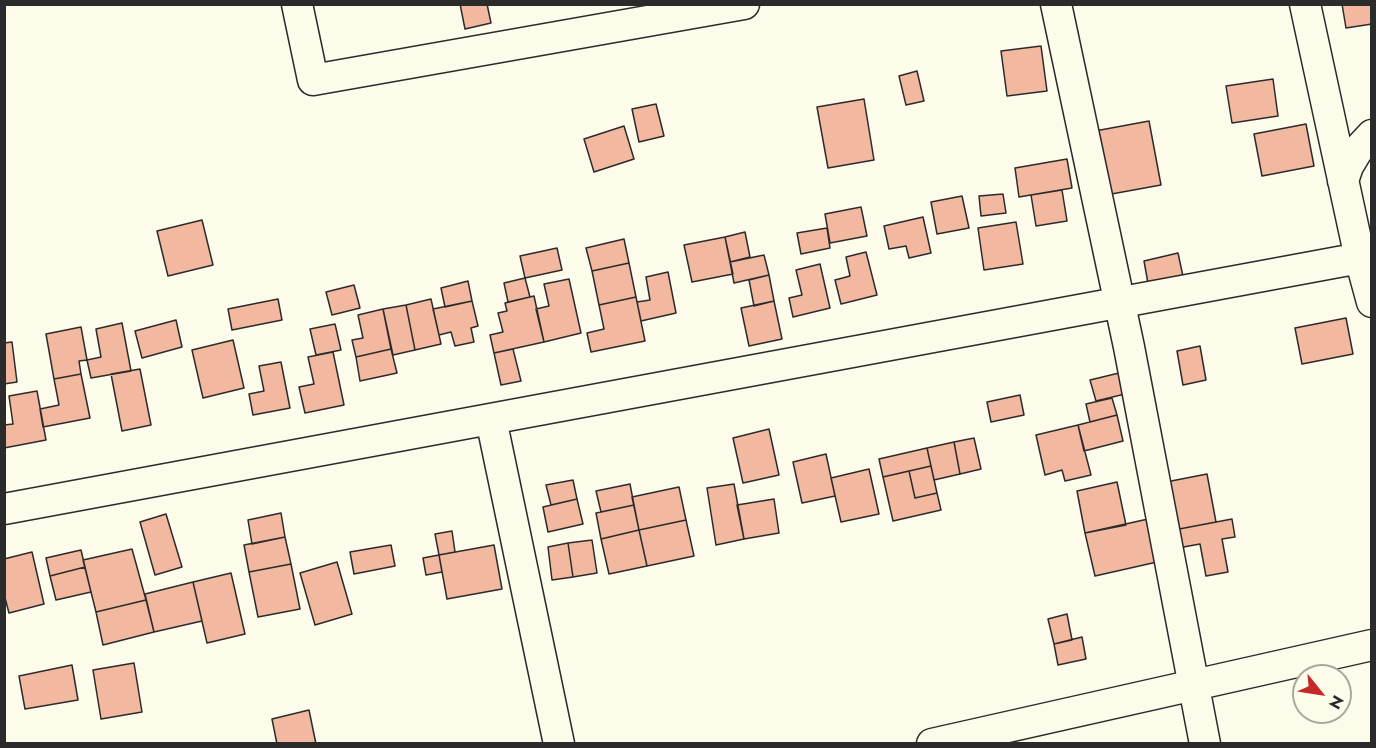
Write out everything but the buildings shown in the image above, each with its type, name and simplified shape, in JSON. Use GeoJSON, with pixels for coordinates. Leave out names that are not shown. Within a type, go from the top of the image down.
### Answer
{"type":"FeatureCollection","features":[{"type":"Feature","properties":{"kind":"street"},"geometry":{"type":"LineString","coordinates":[[297,4],[313,81],[694,9],[744,4]]}},
{"type":"Feature","properties":{"kind":"street"},"geometry":{"type":"LineString","coordinates":[[1056,4],[1120,302],[1205,744]]}},
{"type":"Feature","properties":{"kind":"street"},"geometry":{"type":"LineString","coordinates":[[1305,4],[1371,302]]}},
{"type":"Feature","properties":{"kind":"street"},"geometry":{"type":"LineString","coordinates":[[1343,181],[1348,166],[1371,135]]}},
{"type":"Feature","properties":{"kind":"street"},"geometry":{"type":"LineString","coordinates":[[4,509],[1360,258]]}},
{"type":"Feature","properties":{"kind":"street"},"geometry":{"type":"LineString","coordinates":[[491,419],[559,744]]}},
{"type":"Feature","properties":{"kind":"street"},"geometry":{"type":"LineString","coordinates":[[932,744],[1371,645]]}}]}
